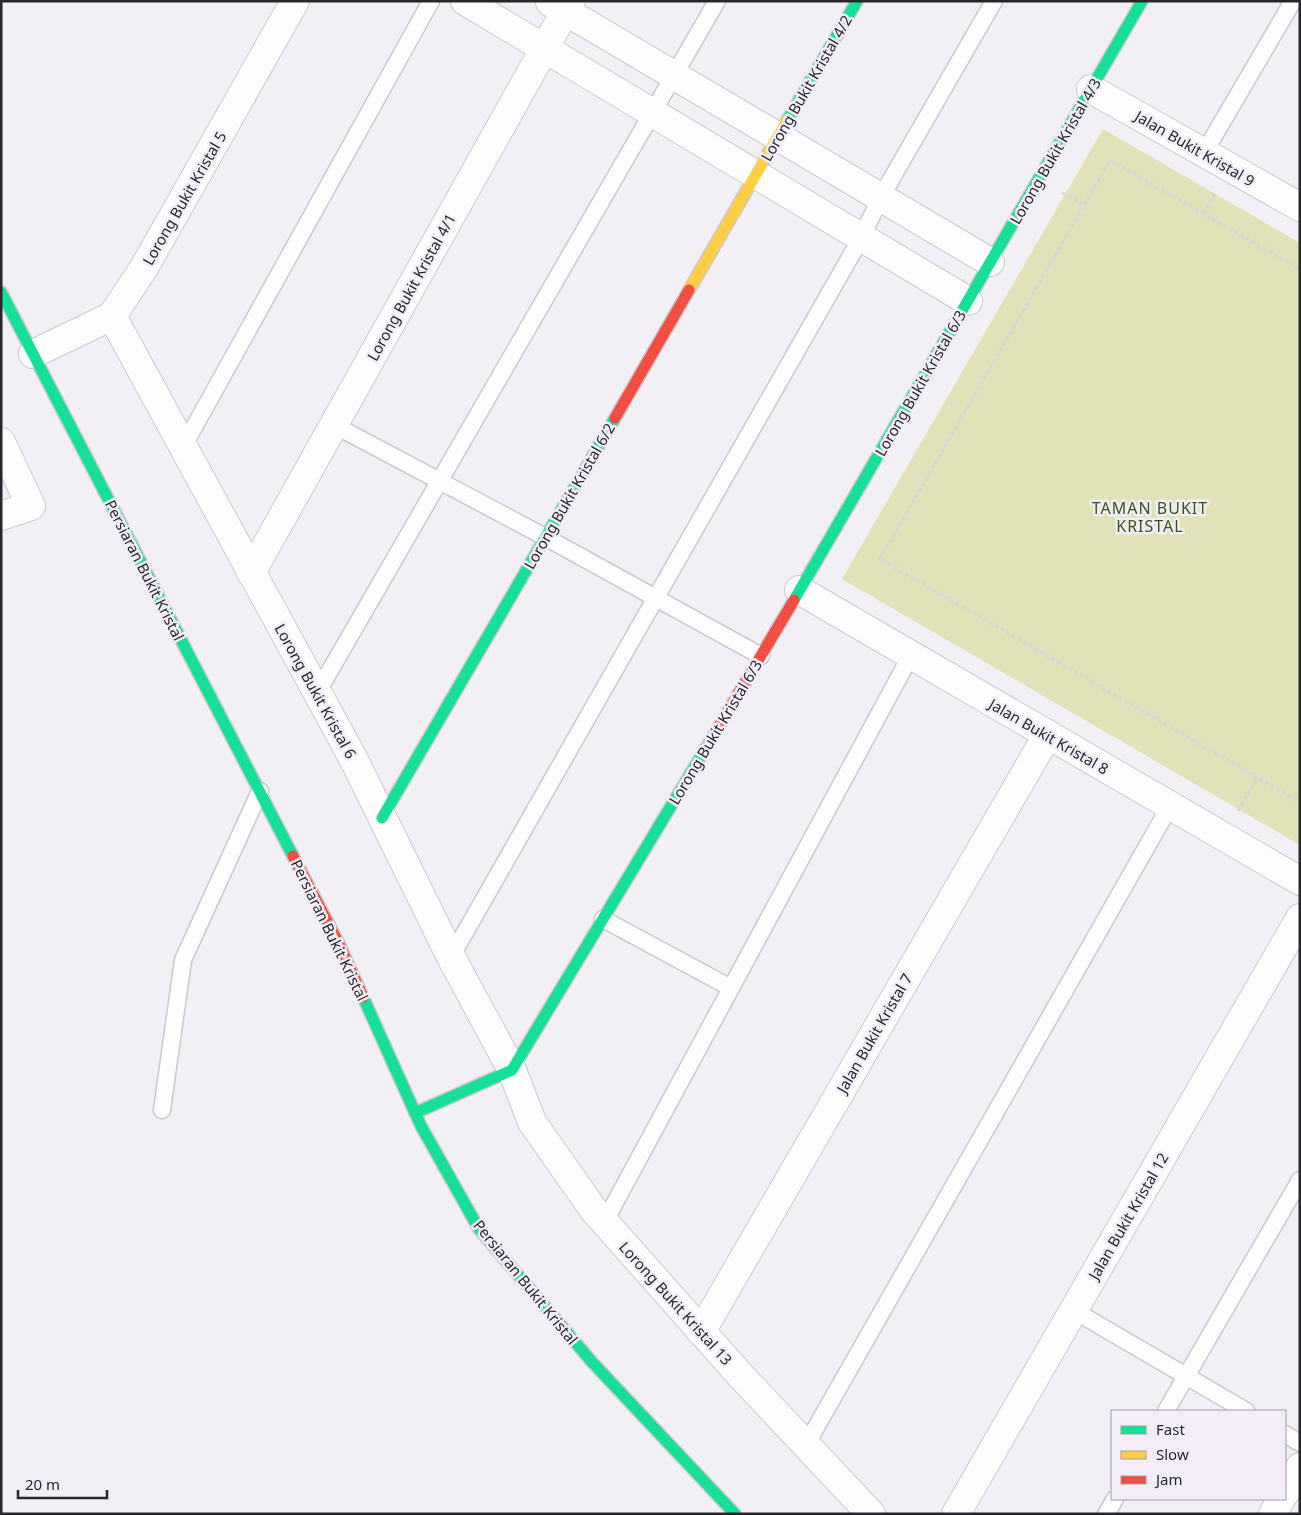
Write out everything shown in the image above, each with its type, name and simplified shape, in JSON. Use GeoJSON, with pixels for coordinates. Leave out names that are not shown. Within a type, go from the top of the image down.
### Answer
{"type":"FeatureCollection","features":[{"type":"Feature","properties":{"kind":"street","name":"Lorong Bukit Kristal 5"},"geometry":{"type":"LineString","coordinates":[[112,316],[145,266],[295,1]]}},
{"type":"Feature","properties":{"kind":"street"},"geometry":{"type":"LineString","coordinates":[[465,1],[968,301]]}},
{"type":"Feature","properties":{"kind":"street","name":"Lorong Bukit Kristal 4/2"},"geometry":{"type":"LineString","coordinates":[[756,175],[857,1]]}},
{"type":"Feature","properties":{"kind":"street","name":"Lorong Bukit Kristal 4/3"},"geometry":{"type":"LineString","coordinates":[[968,301],[1142,1]]}},
{"type":"Feature","properties":{"kind":"street"},"geometry":{"type":"LineString","coordinates":[[562,4],[675,76],[990,262]]}},
{"type":"Feature","properties":{"kind":"street","name":"Lorong Bukit Kristal 4/1"},"geometry":{"type":"LineString","coordinates":[[251,573],[544,48],[562,4]]}},
{"type":"Feature","properties":{"kind":"street","name":"Jalan Bukit Kristal 9"},"geometry":{"type":"LineString","coordinates":[[1090,89],[1300,207]]}},
{"type":"Feature","properties":{"kind":"street","name":"Lorong Bukit Kristal 6/2"},"geometry":{"type":"LineString","coordinates":[[382,818],[756,175]]}},
{"type":"Feature","properties":{"kind":"street","name":"Persiaran Bukit Kristal"},"geometry":{"type":"LineString","coordinates":[[1,292],[339,944],[421,1126],[479,1229],[592,1362],[735,1514]]}},
{"type":"Feature","properties":{"kind":"street","name":"Lorong Bukit Kristal 6/3"},"geometry":{"type":"LineString","coordinates":[[512,1070],[761,656],[968,301]]}},
{"type":"Feature","properties":{"kind":"street"},"geometry":{"type":"LineString","coordinates":[[33,354],[112,316]]}},
{"type":"Feature","properties":{"kind":"street","name":"Lorong Bukit Kristal 6"},"geometry":{"type":"LineString","coordinates":[[112,316],[354,760],[451,957],[512,1070]]}},
{"type":"Feature","properties":{"kind":"street"},"geometry":{"type":"LineString","coordinates":[[1,442],[31,506],[1,516]]}},
{"type":"Feature","properties":{"kind":"street","name":"Jalan Bukit Kristal 8"},"geometry":{"type":"LineString","coordinates":[[799,590],[1300,881]]}},
{"type":"Feature","properties":{"kind":"street","name":"Jalan Bukit Kristal 7"},"geometry":{"type":"LineString","coordinates":[[701,1332],[1048,734]]}},
{"type":"Feature","properties":{"kind":"street","name":"Jalan Bukit Kristal 12"},"geometry":{"type":"LineString","coordinates":[[956,1514],[1298,925]]}},
{"type":"Feature","properties":{"kind":"street"},"geometry":{"type":"LineString","coordinates":[[415,1113],[512,1070]]}},
{"type":"Feature","properties":{"kind":"street","name":"Lorong Bukit Kristal 13"},"geometry":{"type":"LineString","coordinates":[[512,1070],[532,1122],[593,1210],[701,1332],[871,1514]]}},
{"type":"Feature","properties":{"kind":"street"},"geometry":{"type":"LineString","coordinates":[[1286,1491],[1300,1467]]}},
{"type":"Feature","properties":{"kind":"street"},"geometry":{"type":"LineString","coordinates":[[1273,1514],[1280,1500]]}},
{"type":"Feature","properties":{"kind":"lane"},"geometry":{"type":"LineString","coordinates":[[183,447],[431,1]]}},
{"type":"Feature","properties":{"kind":"lane"},"geometry":{"type":"LineString","coordinates":[[317,693],[717,1]]}},
{"type":"Feature","properties":{"kind":"lane"},"geometry":{"type":"LineString","coordinates":[[451,957],[861,238],[880,197],[994,1]]}},
{"type":"Feature","properties":{"kind":"lane"},"geometry":{"type":"LineString","coordinates":[[1204,153],[1293,1]]}},
{"type":"Feature","properties":{"kind":"lane"},"geometry":{"type":"LineString","coordinates":[[334,425],[545,536],[761,656]]}},
{"type":"Feature","properties":{"kind":"lane"},"geometry":{"type":"LineString","coordinates":[[604,1222],[911,655]]}},
{"type":"Feature","properties":{"kind":"lane"},"geometry":{"type":"LineString","coordinates":[[162,1110],[183,960],[260,791]]}},
{"type":"Feature","properties":{"kind":"lane"},"geometry":{"type":"LineString","coordinates":[[806,1445],[1170,806]]}},
{"type":"Feature","properties":{"kind":"lane"},"geometry":{"type":"LineString","coordinates":[[603,919],[731,988]]}},
{"type":"Feature","properties":{"kind":"lane"},"geometry":{"type":"LineString","coordinates":[[1167,1410],[1300,1180]]}},
{"type":"Feature","properties":{"kind":"lane"},"geometry":{"type":"LineString","coordinates":[[1073,1310],[1244,1410]]}},
{"type":"Feature","properties":{"kind":"lane"},"geometry":{"type":"LineString","coordinates":[[1286,1435],[1300,1443]]}},
{"type":"Feature","properties":{"kind":"lane"},"geometry":{"type":"LineString","coordinates":[[1106,1514],[1114,1500]]}},
{"type":"Feature","properties":{"kind":"path"},"geometry":{"type":"LineString","coordinates":[[1300,269],[1110,160],[880,559],[1300,802]]}},
{"type":"Feature","properties":{"kind":"path"},"geometry":{"type":"LineString","coordinates":[[1223,835],[1257,777]]}},
{"type":"Feature","properties":{"kind":"green space"},"geometry":{"type":"Polygon","coordinates":[[[1103,129],[1300,243],[1300,845],[842,579],[1103,129]]]}},
{"type":"Feature","properties":{"kind":"traffic: fast"},"geometry":{"type":"LineString","coordinates":[[788,119],[857,1]]}},
{"type":"Feature","properties":{"kind":"traffic: fast"},"geometry":{"type":"LineString","coordinates":[[794,600],[1142,1]]}},
{"type":"Feature","properties":{"kind":"traffic: fast"},"geometry":{"type":"LineString","coordinates":[[1,292],[293,856]]}},
{"type":"Feature","properties":{"kind":"traffic: fast"},"geometry":{"type":"LineString","coordinates":[[382,818],[615,418]]}},
{"type":"Feature","properties":{"kind":"traffic: fast"},"geometry":{"type":"LineString","coordinates":[[415,1113],[512,1070],[718,728]]}},
{"type":"Feature","properties":{"kind":"traffic: fast"},"geometry":{"type":"LineString","coordinates":[[363,997],[421,1126],[479,1229],[592,1362],[735,1514]]}},
{"type":"Feature","properties":{"kind":"traffic: slow"},"geometry":{"type":"LineString","coordinates":[[689,290],[788,119]]}},
{"type":"Feature","properties":{"kind":"traffic: jam"},"geometry":{"type":"LineString","coordinates":[[615,418],[689,290]]}},
{"type":"Feature","properties":{"kind":"traffic: jam"},"geometry":{"type":"LineString","coordinates":[[718,728],[794,600]]}},
{"type":"Feature","properties":{"kind":"traffic: jam"},"geometry":{"type":"LineString","coordinates":[[293,856],[339,944],[363,997]]}},
{"type":"Feature","properties":{"kind":"district","name":"TAMAN BUKIT KRISTAL"},"geometry":{"type":"Point","coordinates":[1150,517]}}]}
